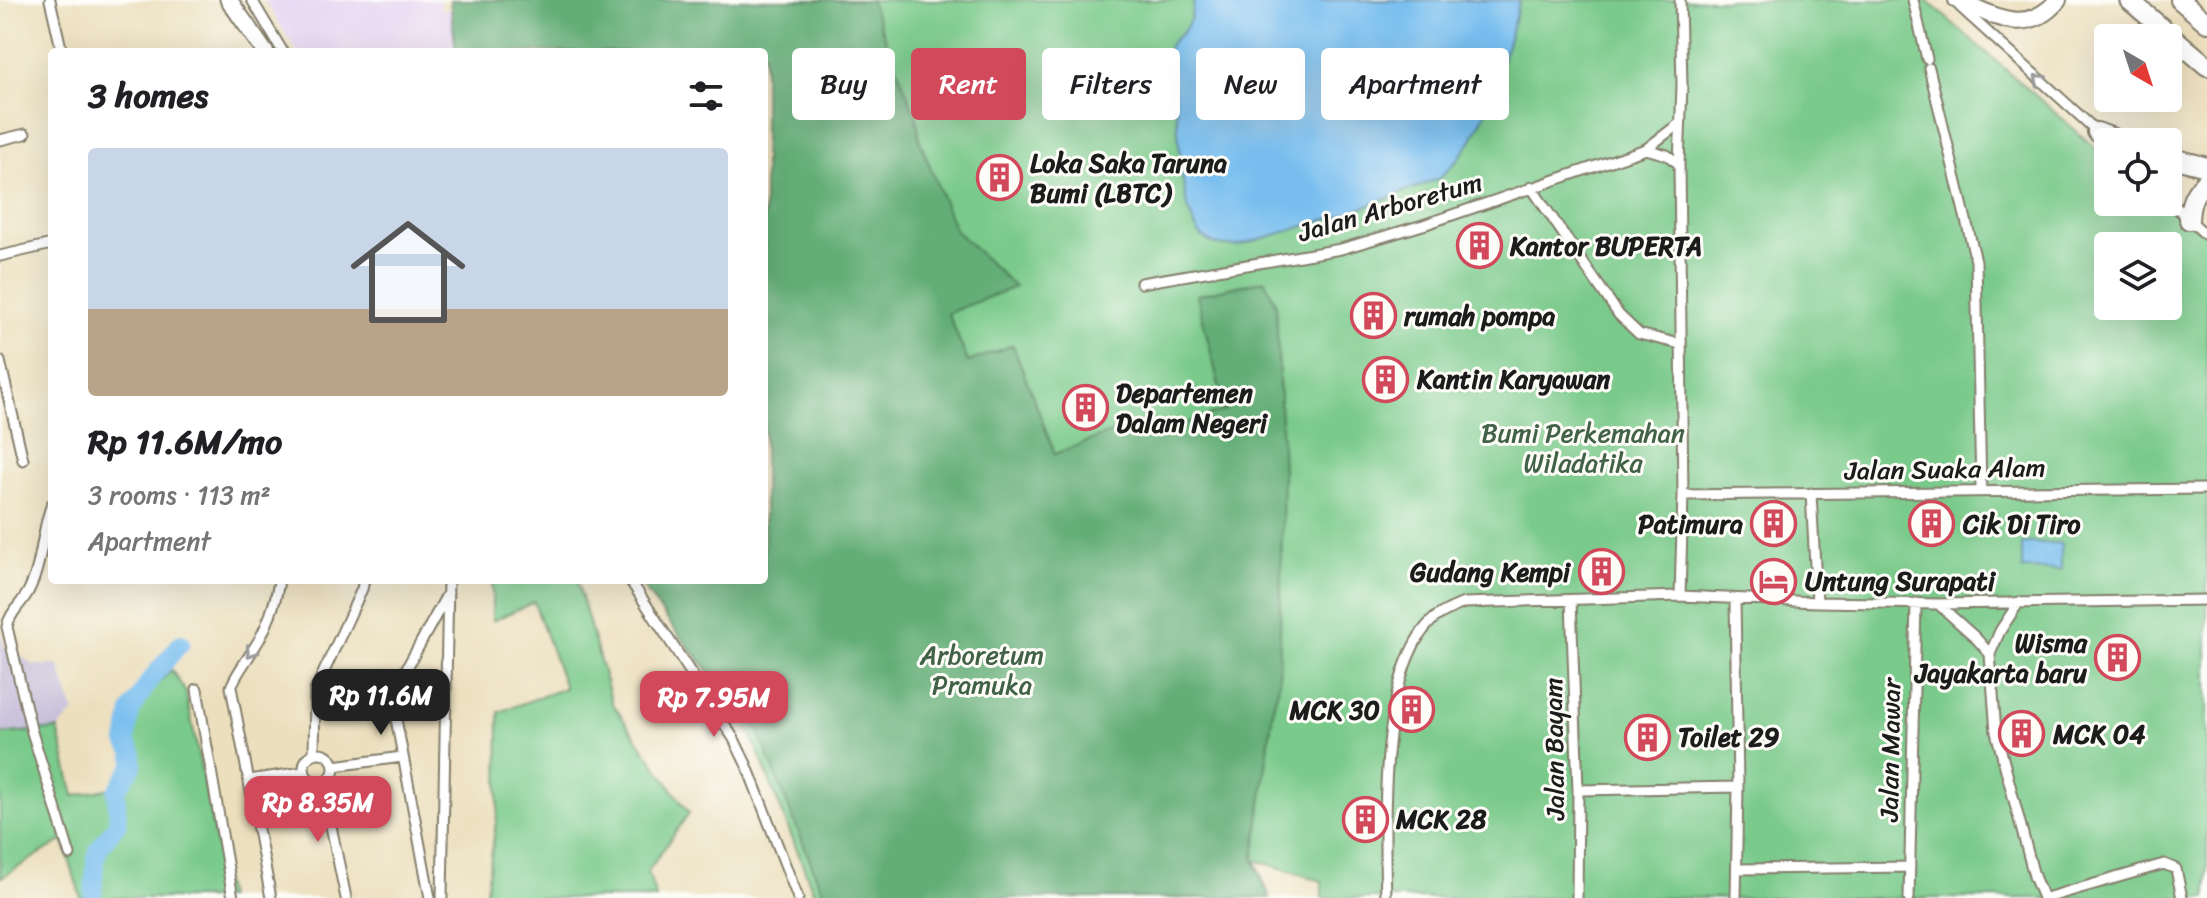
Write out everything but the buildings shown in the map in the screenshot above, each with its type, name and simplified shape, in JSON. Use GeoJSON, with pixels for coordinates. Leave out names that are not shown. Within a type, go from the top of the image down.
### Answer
{"type":"FeatureCollection","features":[{"type":"Feature","properties":{"kind":"highway"},"geometry":{"type":"LineString","coordinates":[[1954,0],[2022,22],[2038,18],[2055,3]]}},
{"type":"Feature","properties":{"kind":"highway"},"geometry":{"type":"LineString","coordinates":[[2129,0],[2207,66]]}},
{"type":"Feature","properties":{"kind":"highway"},"geometry":{"type":"LineString","coordinates":[[2180,0],[2207,23]]}},
{"type":"Feature","properties":{"kind":"highway"},"geometry":{"type":"LineString","coordinates":[[2182,161],[2207,167]]}},
{"type":"Feature","properties":{"kind":"highway"},"geometry":{"type":"LineString","coordinates":[[2189,220],[2190,203],[2207,180]]}},
{"type":"Feature","properties":{"kind":"street"},"geometry":{"type":"LineString","coordinates":[[50,0],[61,48]]}},
{"type":"Feature","properties":{"kind":"street"},"geometry":{"type":"LineString","coordinates":[[225,0],[258,48]]}},
{"type":"Feature","properties":{"kind":"street"},"geometry":{"type":"LineString","coordinates":[[233,0],[266,48]]}},
{"type":"Feature","properties":{"kind":"street"},"geometry":{"type":"LineString","coordinates":[[252,0],[281,48]]}},
{"type":"Feature","properties":{"kind":"street"},"geometry":{"type":"LineString","coordinates":[[1680,0],[1683,495],[1680,596]]}},
{"type":"Feature","properties":{"kind":"street"},"geometry":{"type":"LineString","coordinates":[[1913,0],[1976,261],[1981,490]]}},
{"type":"Feature","properties":{"kind":"street"},"geometry":{"type":"LineString","coordinates":[[1954,0],[2094,130]]}},
{"type":"Feature","properties":{"kind":"street","name":"Jalan Arboretum"},"geometry":{"type":"LineString","coordinates":[[1141,283],[1341,249],[1449,217],[1646,149],[1680,123]]}},
{"type":"Feature","properties":{"kind":"street"},"geometry":{"type":"LineString","coordinates":[[0,140],[25,134]]}},
{"type":"Feature","properties":{"kind":"street"},"geometry":{"type":"LineString","coordinates":[[1646,149],[1667,155],[1679,164]]}},
{"type":"Feature","properties":{"kind":"street"},"geometry":{"type":"LineString","coordinates":[[1531,187],[1619,315],[1639,334],[1680,344]]}},
{"type":"Feature","properties":{"kind":"street"},"geometry":{"type":"LineString","coordinates":[[2182,213],[2207,236]]}},
{"type":"Feature","properties":{"kind":"street"},"geometry":{"type":"LineString","coordinates":[[0,256],[48,245]]}},
{"type":"Feature","properties":{"kind":"street"},"geometry":{"type":"LineString","coordinates":[[0,361],[23,460]]}},
{"type":"Feature","properties":{"kind":"street","name":"Jalan Suaka Alam"},"geometry":{"type":"LineString","coordinates":[[1683,495],[2207,489]]}},
{"type":"Feature","properties":{"kind":"street"},"geometry":{"type":"LineString","coordinates":[[1811,493],[1817,602]]}},
{"type":"Feature","properties":{"kind":"street"},"geometry":{"type":"LineString","coordinates":[[48,515],[34,580],[21,604],[8,619],[7,627],[31,729],[70,855]]}},
{"type":"Feature","properties":{"kind":"street"},"geometry":{"type":"LineString","coordinates":[[271,898],[231,687],[238,670],[256,646],[278,584]]}},
{"type":"Feature","properties":{"kind":"street"},"geometry":{"type":"LineString","coordinates":[[314,754],[315,691],[363,584]]}},
{"type":"Feature","properties":{"kind":"street"},"geometry":{"type":"LineString","coordinates":[[442,898],[448,584]]}},
{"type":"Feature","properties":{"kind":"street"},"geometry":{"type":"LineString","coordinates":[[633,584],[734,739],[798,898]]}},
{"type":"Feature","properties":{"kind":"street"},"geometry":{"type":"LineString","coordinates":[[430,898],[392,698],[448,593]]}},
{"type":"Feature","properties":{"kind":"street"},"geometry":{"type":"LineString","coordinates":[[1386,898],[1385,821],[1389,750],[1405,661],[1435,618],[1464,603],[1680,596],[1938,604],[2207,600]]}},
{"type":"Feature","properties":{"kind":"street"},"geometry":{"type":"LineString","coordinates":[[1735,599],[1736,898]]}},
{"type":"Feature","properties":{"kind":"street","name":"Jalan Bayam"},"geometry":{"type":"LineString","coordinates":[[1571,600],[1578,790],[1577,898]]}},
{"type":"Feature","properties":{"kind":"street"},"geometry":{"type":"LineString","coordinates":[[2019,602],[2000,631],[1990,654],[1996,732],[2029,861],[2044,898],[2164,864],[2176,869],[2182,898]]}},
{"type":"Feature","properties":{"kind":"street","name":"Jalan Mawar"},"geometry":{"type":"LineString","coordinates":[[1909,898],[1916,603]]}},
{"type":"Feature","properties":{"kind":"street"},"geometry":{"type":"LineString","coordinates":[[1938,604],[1990,654]]}},
{"type":"Feature","properties":{"kind":"street"},"geometry":{"type":"LineString","coordinates":[[197,689],[233,898]]}},
{"type":"Feature","properties":{"kind":"street"},"geometry":{"type":"LineString","coordinates":[[314,754],[327,755],[334,766],[332,776],[322,783],[312,782],[304,772],[307,758],[314,754]]}},
{"type":"Feature","properties":{"kind":"street"},"geometry":{"type":"LineString","coordinates":[[334,766],[402,757]]}},
{"type":"Feature","properties":{"kind":"street"},"geometry":{"type":"LineString","coordinates":[[249,780],[304,772]]}},
{"type":"Feature","properties":{"kind":"street"},"geometry":{"type":"LineString","coordinates":[[322,783],[346,898]]}},
{"type":"Feature","properties":{"kind":"street"},"geometry":{"type":"LineString","coordinates":[[1578,790],[1738,787]]}},
{"type":"Feature","properties":{"kind":"street"},"geometry":{"type":"LineString","coordinates":[[1737,869],[1910,867]]}},
{"type":"Feature","properties":{"kind":"shaded area"},"geometry":{"type":"Polygon","coordinates":[[[264,0],[440,0],[440,9],[456,10],[456,48],[294,48],[264,0]]]}},
{"type":"Feature","properties":{"kind":"shaded area"},"geometry":{"type":"Polygon","coordinates":[[[0,626],[4,646],[34,665],[59,665],[74,712],[58,729],[0,734],[0,626]]]}},
{"type":"Feature","properties":{"kind":"green space","name":"Bumi Perkemahan Wiladatika"},"geometry":{"type":"Polygon","coordinates":[[[450,0],[1926,0],[2094,147],[2094,216],[2182,215],[2207,233],[2207,898],[1322,898],[1322,881],[1255,860],[1270,898],[816,898],[751,734],[729,695],[641,584],[768,584],[768,48],[740,48],[450,0]]]}},
{"type":"Feature","properties":{"kind":"green space","name":"Arboretum Pramuka"},"geometry":{"type":"Polygon","coordinates":[[[450,0],[870,0],[889,48],[792,48],[792,120],[895,120],[895,63],[911,103],[911,120],[917,120],[920,141],[955,230],[1015,287],[948,313],[968,362],[1013,345],[1055,454],[1128,426],[1151,435],[1225,410],[1197,295],[1265,280],[1276,305],[1283,471],[1279,686],[1274,703],[1254,860],[1270,898],[825,898],[757,728],[681,638],[641,584],[768,584],[768,48],[456,48],[450,0]]]}},
{"type":"Feature","properties":{"kind":"green space"},"geometry":{"type":"Polygon","coordinates":[[[492,584],[578,584],[612,703],[689,813],[648,871],[656,898],[485,898],[498,808],[499,712],[565,688],[534,602],[492,621],[492,584]]]}},
{"type":"Feature","properties":{"kind":"green space"},"geometry":{"type":"Polygon","coordinates":[[[172,670],[186,693],[227,898],[81,898],[63,840],[0,878],[0,734],[58,729],[74,796],[125,785],[138,702],[172,670]]]}},
{"type":"Feature","properties":{"kind":"water"},"geometry":{"type":"Polygon","coordinates":[[[1194,0],[1520,0],[1506,48],[1321,48],[1321,120],[1482,120],[1470,143],[1438,179],[1349,213],[1237,246],[1218,245],[1203,237],[1195,226],[1185,196],[1177,120],[1180,120],[1180,48],[1168,48],[1189,23],[1194,0]]]}},
{"type":"Feature","properties":{"kind":"water"},"geometry":{"type":"Polygon","coordinates":[[[2022,543],[2061,543],[2061,570],[2022,569],[2022,543]]]}},
{"type":"Feature","properties":{"kind":"waterway"},"geometry":{"type":"LineString","coordinates":[[93,898],[95,861],[99,848],[118,823],[116,791],[133,766],[133,753],[126,742],[131,711],[150,680],[181,643]]}},
{"type":"Feature","properties":{"kind":"place","name":"Loka Saka Taruna Bumi (LBTC)"},"geometry":{"type":"Point","coordinates":[999,178]}},
{"type":"Feature","properties":{"kind":"place","name":"Kantor BUPERTA"},"geometry":{"type":"Point","coordinates":[1479,246]}},
{"type":"Feature","properties":{"kind":"place","name":"rumah pompa"},"geometry":{"type":"Point","coordinates":[1373,316]}},
{"type":"Feature","properties":{"kind":"place","name":"Kantin Karyawan"},"geometry":{"type":"Point","coordinates":[1386,379]}},
{"type":"Feature","properties":{"kind":"place","name":"Departemen Dalam Negeri"},"geometry":{"type":"Point","coordinates":[1085,408]}},
{"type":"Feature","properties":{"kind":"place","name":"Patimura"},"geometry":{"type":"Point","coordinates":[1774,524]}},
{"type":"Feature","properties":{"kind":"place","name":"Cik Di Tiro"},"geometry":{"type":"Point","coordinates":[1932,524]}},
{"type":"Feature","properties":{"kind":"place","name":"Gudang Kempi"},"geometry":{"type":"Point","coordinates":[1601,572]}},
{"type":"Feature","properties":{"kind":"place","name":"Untung Surapati"},"geometry":{"type":"Point","coordinates":[1774,581]}},
{"type":"Feature","properties":{"kind":"place","name":"Wisma Jayakarta baru"},"geometry":{"type":"Point","coordinates":[2118,658]}},
{"type":"Feature","properties":{"kind":"place","name":"MCK 30"},"geometry":{"type":"Point","coordinates":[1411,710]}},
{"type":"Feature","properties":{"kind":"place","name":"MCK 04"},"geometry":{"type":"Point","coordinates":[2022,734]}},
{"type":"Feature","properties":{"kind":"place","name":"Toilet 29"},"geometry":{"type":"Point","coordinates":[1647,737]}},
{"type":"Feature","properties":{"kind":"place","name":"MCK 28"},"geometry":{"type":"Point","coordinates":[1365,819]}}]}
